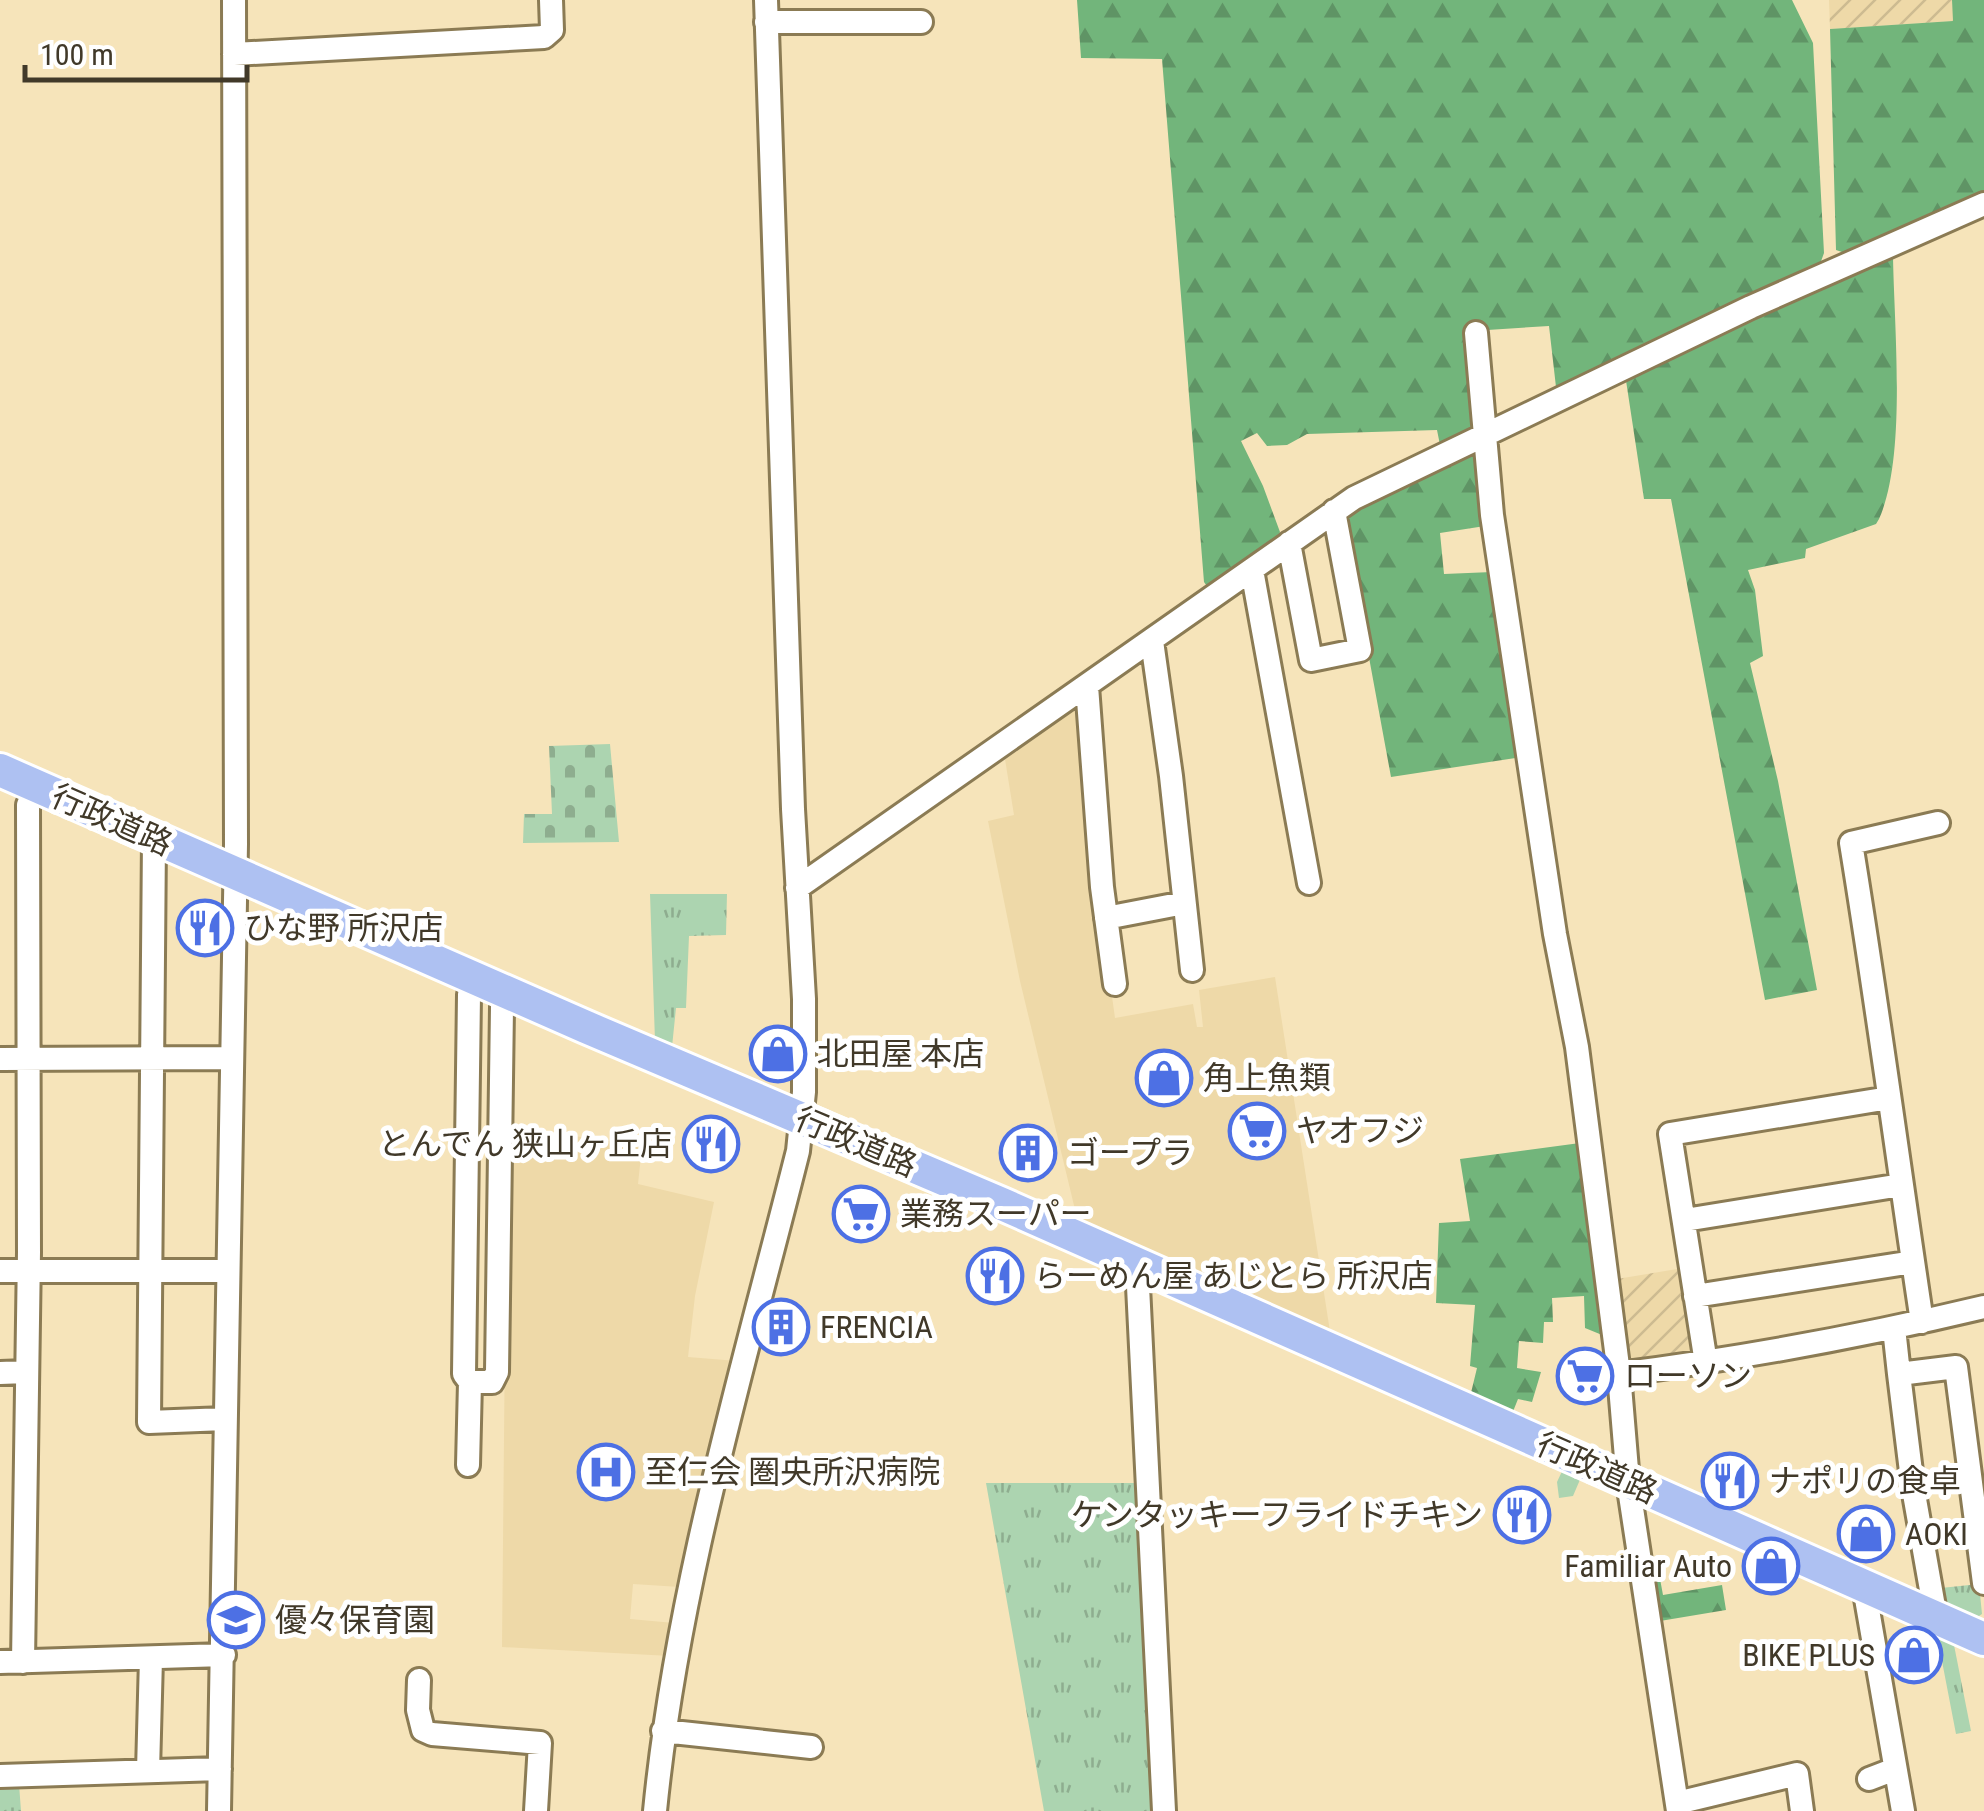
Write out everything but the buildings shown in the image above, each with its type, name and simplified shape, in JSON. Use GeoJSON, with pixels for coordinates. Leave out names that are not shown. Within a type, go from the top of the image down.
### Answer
{"type":"FeatureCollection","features":[{"type":"Feature","properties":{"kind":"highway","name":"行政道路"},"geometry":{"type":"LineString","coordinates":[[0,770],[1984,1639]]}},
{"type":"Feature","properties":{"kind":"street"},"geometry":{"type":"LineString","coordinates":[[219,1811],[233,872],[234,0]]}},
{"type":"Feature","properties":{"kind":"street"},"geometry":{"type":"LineString","coordinates":[[234,54],[544,37],[552,30],[550,0]]}},
{"type":"Feature","properties":{"kind":"street"},"geometry":{"type":"LineString","coordinates":[[655,1811],[663,1731],[686,1603],[798,1150],[802,1119],[804,998],[766,11],[921,22]]}},
{"type":"Feature","properties":{"kind":"street"},"geometry":{"type":"LineString","coordinates":[[797,888],[1334,510],[1484,434],[1835,268],[1984,204]]}},
{"type":"Feature","properties":{"kind":"street"},"geometry":{"type":"LineString","coordinates":[[1476,333],[1492,516],[1577,1047],[1619,1374],[1628,1482],[1678,1807],[1738,1800],[1797,1774],[1802,1811]]}},
{"type":"Feature","properties":{"kind":"street"},"geometry":{"type":"LineString","coordinates":[[1289,543],[1311,660],[1360,650],[1334,510]]}},
{"type":"Feature","properties":{"kind":"street"},"geometry":{"type":"LineString","coordinates":[[1252,570],[1309,883]]}},
{"type":"Feature","properties":{"kind":"street"},"geometry":{"type":"LineString","coordinates":[[1152,641],[1192,970]]}},
{"type":"Feature","properties":{"kind":"street"},"geometry":{"type":"LineString","coordinates":[[1087,686],[1114,984]]}},
{"type":"Feature","properties":{"kind":"street"},"geometry":{"type":"LineString","coordinates":[[36,786],[28,806],[29,1271],[12,1662],[224,1655]]}},
{"type":"Feature","properties":{"kind":"street"},"geometry":{"type":"LineString","coordinates":[[1922,1322],[1851,843],[1938,823]]}},
{"type":"Feature","properties":{"kind":"street"},"geometry":{"type":"LineString","coordinates":[[154,839],[148,1272],[150,1422],[225,1419]]}},
{"type":"Feature","properties":{"kind":"street"},"geometry":{"type":"LineString","coordinates":[[1106,918],[1184,903]]}},
{"type":"Feature","properties":{"kind":"street"},"geometry":{"type":"LineString","coordinates":[[468,1465],[470,1382],[464,1374],[468,995],[473,977]]}},
{"type":"Feature","properties":{"kind":"street"},"geometry":{"type":"LineString","coordinates":[[470,1382],[492,1382],[497,1372],[502,1007],[507,992]]}},
{"type":"Feature","properties":{"kind":"street"},"geometry":{"type":"LineString","coordinates":[[0,1059],[231,1058]]}},
{"type":"Feature","properties":{"kind":"street"},"geometry":{"type":"LineString","coordinates":[[1706,1363],[1670,1134],[1888,1098]]}},
{"type":"Feature","properties":{"kind":"street"},"geometry":{"type":"LineString","coordinates":[[1684,1220],[1901,1184]]}},
{"type":"Feature","properties":{"kind":"street"},"geometry":{"type":"LineString","coordinates":[[1696,1296],[1913,1262]]}},
{"type":"Feature","properties":{"kind":"street"},"geometry":{"type":"LineString","coordinates":[[1137,1266],[1164,1811]]}},
{"type":"Feature","properties":{"kind":"street"},"geometry":{"type":"LineString","coordinates":[[0,1271],[227,1272]]}},
{"type":"Feature","properties":{"kind":"street"},"geometry":{"type":"LineString","coordinates":[[1619,1374],[1706,1363],[1984,1307]]}},
{"type":"Feature","properties":{"kind":"street"},"geometry":{"type":"LineString","coordinates":[[1894,1328],[1914,1488],[1936,1618]]}},
{"type":"Feature","properties":{"kind":"street"},"geometry":{"type":"LineString","coordinates":[[1899,1374],[1956,1366],[1984,1583]]}},
{"type":"Feature","properties":{"kind":"street"},"geometry":{"type":"LineString","coordinates":[[0,1374],[26,1372]]}},
{"type":"Feature","properties":{"kind":"street"},"geometry":{"type":"LineString","coordinates":[[1864,1587],[1902,1811]]}},
{"type":"Feature","properties":{"kind":"street"},"geometry":{"type":"LineString","coordinates":[[148,1771],[152,1658]]}},
{"type":"Feature","properties":{"kind":"street"},"geometry":{"type":"LineString","coordinates":[[419,1680],[418,1710],[423,1730],[540,1743],[536,1811]]}},
{"type":"Feature","properties":{"kind":"street"},"geometry":{"type":"LineString","coordinates":[[663,1731],[811,1746]]}},
{"type":"Feature","properties":{"kind":"street"},"geometry":{"type":"LineString","coordinates":[[0,1776],[220,1769]]}},
{"type":"Feature","properties":{"kind":"street"},"geometry":{"type":"LineString","coordinates":[[1869,1779],[1895,1769]]}},
{"type":"Feature","properties":{"kind":"shaded area"},"geometry":{"type":"Polygon","coordinates":[[[1829,0],[1952,0],[1954,21],[1830,29],[1829,0]]]}},
{"type":"Feature","properties":{"kind":"shaded area"},"geometry":{"type":"Polygon","coordinates":[[[1079,698],[1097,888],[1115,1018],[1193,1004],[1197,1027],[1203,1027],[1199,990],[1275,977],[1331,1338],[1078,1222],[1020,981],[988,821],[1014,815],[1004,753],[1079,698]]]}},
{"type":"Feature","properties":{"kind":"shaded area","name":"至仁会 圏央所沢病院"},"geometry":{"type":"Polygon","coordinates":[[[507,1126],[642,1146],[638,1184],[714,1202],[695,1296],[688,1357],[737,1361],[680,1587],[633,1584],[630,1619],[674,1623],[670,1656],[502,1647],[507,1126]]]}},
{"type":"Feature","properties":{"kind":"shaded area"},"geometry":{"type":"Polygon","coordinates":[[[1683,1268],[1696,1357],[1625,1366],[1611,1280],[1683,1268]]]}},
{"type":"Feature","properties":{"kind":"green space"},"geometry":{"type":"Polygon","coordinates":[[[1077,0],[1792,0],[1813,43],[1824,253],[1819,267],[1556,387],[1549,326],[1472,331],[1478,426],[1440,445],[1437,430],[1307,434],[1287,445],[1267,446],[1257,433],[1241,441],[1280,532],[1277,540],[1209,589],[1204,582],[1162,59],[1081,58],[1077,0]]]}},
{"type":"Feature","properties":{"kind":"green space"},"geometry":{"type":"Polygon","coordinates":[[[1952,0],[1984,0],[1984,195],[1848,254],[1836,250],[1830,29],[1953,21],[1952,0]]]}},
{"type":"Feature","properties":{"kind":"green space"},"geometry":{"type":"Polygon","coordinates":[[[1893,255],[1896,427],[1888,493],[1879,519],[1876,524],[1806,549],[1805,558],[1748,570],[1755,590],[1763,656],[1750,663],[1778,781],[1817,990],[1765,1000],[1671,499],[1644,499],[1625,374],[1893,255]]]}},
{"type":"Feature","properties":{"kind":"green space"},"geometry":{"type":"Polygon","coordinates":[[[1470,447],[1480,453],[1485,526],[1440,533],[1444,574],[1492,572],[1522,757],[1391,777],[1343,516],[1470,447]]]}},
{"type":"Feature","properties":{"kind":"green space"},"geometry":{"type":"Polygon","coordinates":[[[610,744],[619,842],[523,843],[524,814],[552,814],[549,746],[610,744]]]}},
{"type":"Feature","properties":{"kind":"green space"},"geometry":{"type":"Polygon","coordinates":[[[650,894],[727,894],[726,935],[689,936],[686,1008],[676,1008],[672,1047],[655,1041],[650,894]]]}},
{"type":"Feature","properties":{"kind":"green space"},"geometry":{"type":"Polygon","coordinates":[[[1580,1143],[1607,1337],[1585,1328],[1584,1296],[1552,1298],[1553,1322],[1544,1322],[1543,1343],[1519,1341],[1517,1368],[1541,1372],[1532,1402],[1518,1399],[1510,1419],[1469,1401],[1477,1368],[1470,1366],[1475,1305],[1436,1303],[1439,1223],[1470,1221],[1460,1159],[1580,1143]]]}},
{"type":"Feature","properties":{"kind":"green space"},"geometry":{"type":"Polygon","coordinates":[[[1564,1467],[1582,1475],[1573,1496],[1559,1498],[1557,1482],[1564,1467]]]}},
{"type":"Feature","properties":{"kind":"green space"},"geometry":{"type":"Polygon","coordinates":[[[986,1483],[1142,1483],[1157,1811],[1044,1811],[986,1483]]]}},
{"type":"Feature","properties":{"kind":"green space"},"geometry":{"type":"Polygon","coordinates":[[[1658,1568],[1663,1595],[1722,1585],[1726,1610],[1660,1621],[1651,1569],[1658,1568]]]}},
{"type":"Feature","properties":{"kind":"green space"},"geometry":{"type":"Polygon","coordinates":[[[1979,1584],[1982,1614],[1973,1620],[1943,1603],[1941,1588],[1979,1584]]]}},
{"type":"Feature","properties":{"kind":"green space"},"geometry":{"type":"Polygon","coordinates":[[[1936,1630],[1956,1638],[1954,1645],[1971,1731],[1956,1734],[1936,1630]]]}},
{"type":"Feature","properties":{"kind":"green space"},"geometry":{"type":"Polygon","coordinates":[[[19,1784],[21,1811],[0,1811],[0,1785],[19,1784]]]}},
{"type":"Feature","properties":{"kind":"place","name":"ひな野 所沢店"},"geometry":{"type":"Point","coordinates":[205,928]}},
{"type":"Feature","properties":{"kind":"place","name":"北田屋 本店"},"geometry":{"type":"Point","coordinates":[778,1054]}},
{"type":"Feature","properties":{"kind":"place","name":"角上魚類"},"geometry":{"type":"Point","coordinates":[1164,1078]}},
{"type":"Feature","properties":{"kind":"place","name":"ヤオフジ"},"geometry":{"type":"Point","coordinates":[1257,1131]}},
{"type":"Feature","properties":{"kind":"place","name":"とんでん 狭山ヶ丘店"},"geometry":{"type":"Point","coordinates":[711,1144]}},
{"type":"Feature","properties":{"kind":"place","name":"ゴープラ"},"geometry":{"type":"Point","coordinates":[1028,1153]}},
{"type":"Feature","properties":{"kind":"place","name":"業務スーパー"},"geometry":{"type":"Point","coordinates":[861,1214]}},
{"type":"Feature","properties":{"kind":"place","name":"らーめん屋 あじとら 所沢店"},"geometry":{"type":"Point","coordinates":[995,1276]}},
{"type":"Feature","properties":{"kind":"place","name":"FRENCIA"},"geometry":{"type":"Point","coordinates":[781,1327]}},
{"type":"Feature","properties":{"kind":"place","name":"ローソン"},"geometry":{"type":"Point","coordinates":[1585,1376]}},
{"type":"Feature","properties":{"kind":"place","name":"至仁会 圏央所沢病院"},"geometry":{"type":"Point","coordinates":[606,1472]}},
{"type":"Feature","properties":{"kind":"place","name":"ナポリの食卓"},"geometry":{"type":"Point","coordinates":[1730,1481]}},
{"type":"Feature","properties":{"kind":"place","name":"ケンタッキーフライドチキン"},"geometry":{"type":"Point","coordinates":[1522,1515]}},
{"type":"Feature","properties":{"kind":"place","name":"AOKI"},"geometry":{"type":"Point","coordinates":[1866,1534]}},
{"type":"Feature","properties":{"kind":"place","name":"Familiar Auto"},"geometry":{"type":"Point","coordinates":[1771,1566]}},
{"type":"Feature","properties":{"kind":"place","name":"優々保育園"},"geometry":{"type":"Point","coordinates":[236,1620]}},
{"type":"Feature","properties":{"kind":"place","name":"BIKE PLUS"},"geometry":{"type":"Point","coordinates":[1914,1655]}}]}
